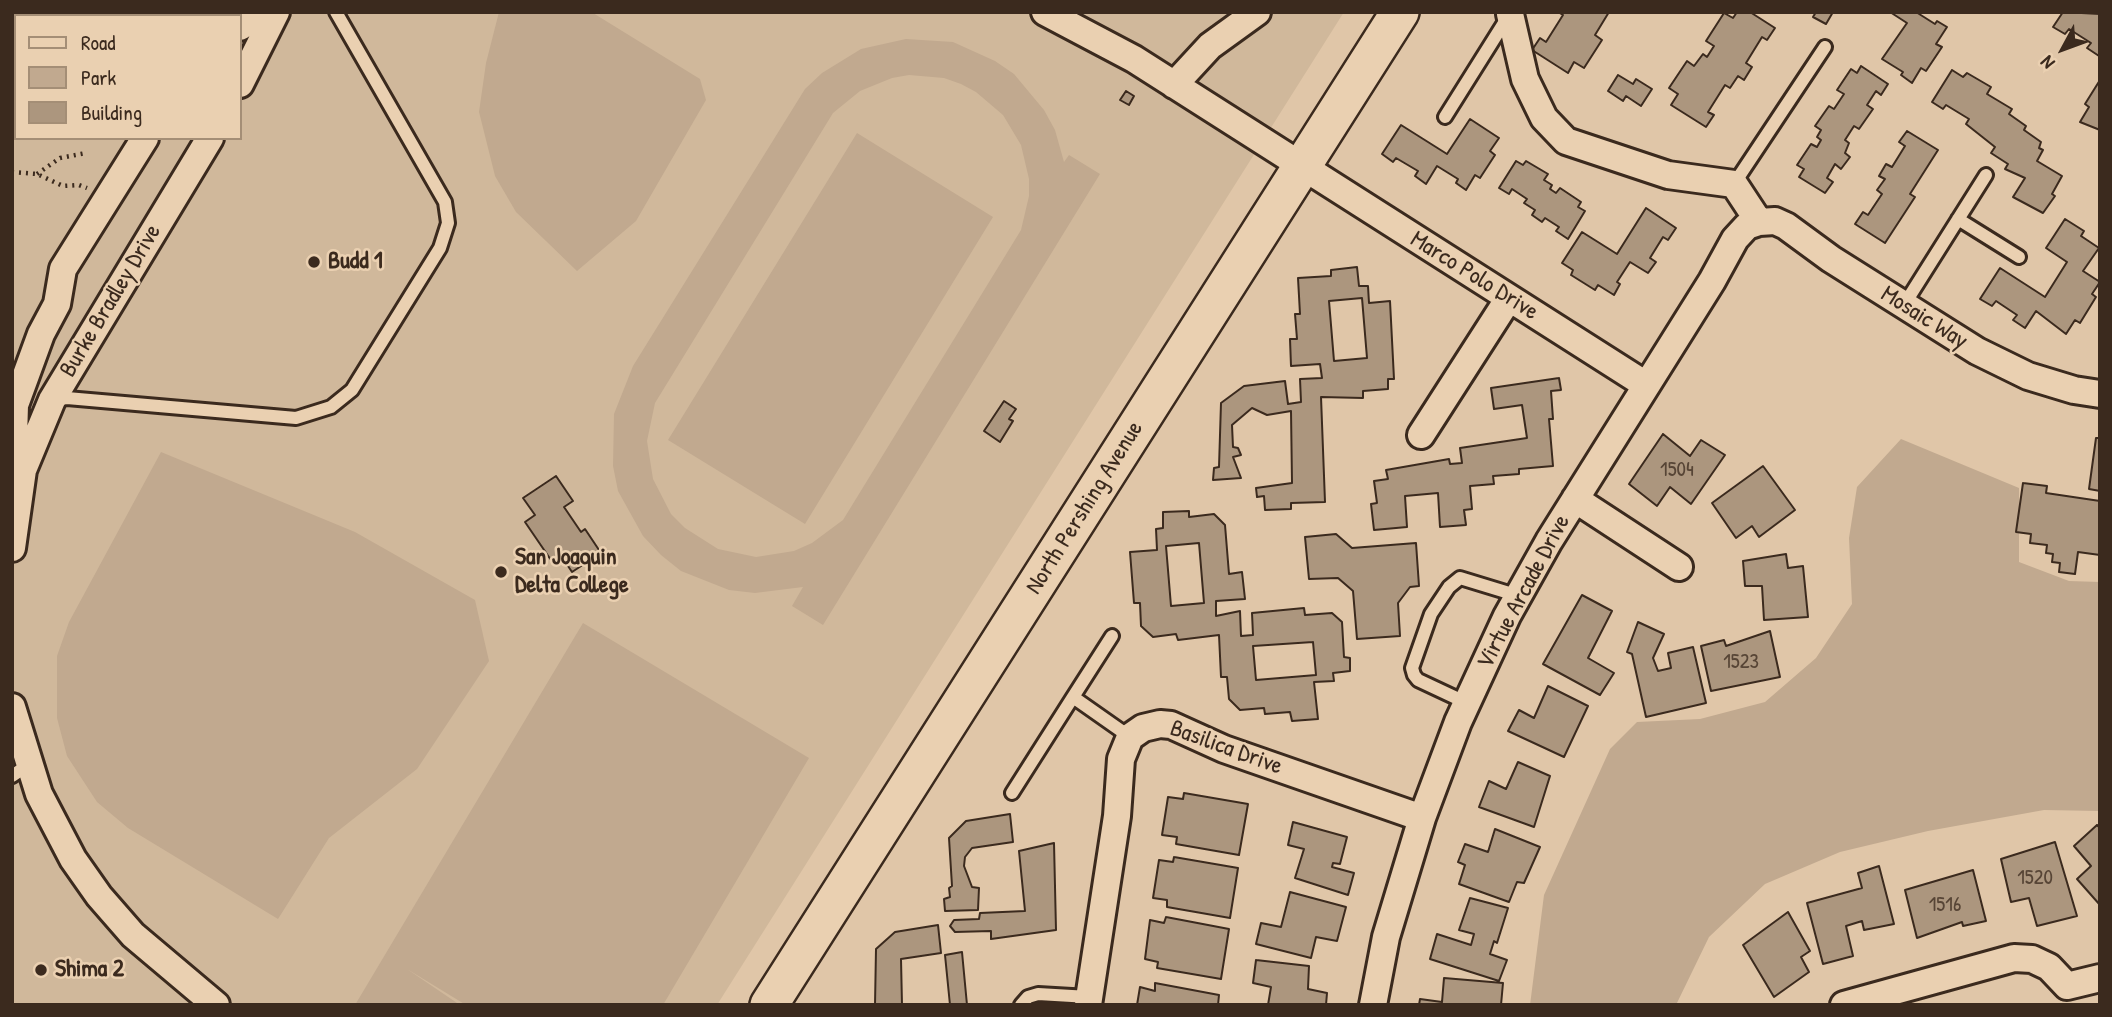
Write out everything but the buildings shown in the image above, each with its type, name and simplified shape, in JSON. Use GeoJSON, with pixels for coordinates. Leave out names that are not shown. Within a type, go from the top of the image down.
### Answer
{"type":"FeatureCollection","features":[{"type":"Feature","properties":{"kind":"main road","name":"North Pershing Avenue"},"geometry":{"type":"LineString","coordinates":[[769,1005],[1400,12]]}},
{"type":"Feature","properties":{"kind":"street"},"geometry":{"type":"LineString","coordinates":[[242,26],[261,12]]}},
{"type":"Feature","properties":{"kind":"street"},"geometry":{"type":"LineString","coordinates":[[242,81],[276,12]]}},
{"type":"Feature","properties":{"kind":"street"},"geometry":{"type":"LineString","coordinates":[[1045,12],[1174,85],[1301,168]]}},
{"type":"Feature","properties":{"kind":"street"},"geometry":{"type":"LineString","coordinates":[[1174,85],[1210,47],[1257,12]]}},
{"type":"Feature","properties":{"kind":"street"},"geometry":{"type":"LineString","coordinates":[[1510,13],[1525,79],[1544,118],[1566,141],[1668,175],[1734,184],[1759,222]]}},
{"type":"Feature","properties":{"kind":"street","name":"Burke Bradley Drive"},"geometry":{"type":"LineString","coordinates":[[23,470],[14,438],[15,405],[41,334],[57,304],[64,268],[144,140]]}},
{"type":"Feature","properties":{"kind":"street","name":"Burke Bradley Drive"},"geometry":{"type":"LineString","coordinates":[[12,548],[23,470],[52,400],[209,140]]}},
{"type":"Feature","properties":{"kind":"street","name":"Marco Polo Drive"},"geometry":{"type":"LineString","coordinates":[[1301,168],[1646,385]]}},
{"type":"Feature","properties":{"kind":"street","name":"Mosaic Way"},"geometry":{"type":"LineString","coordinates":[[1759,222],[1775,221],[1786,226],[1831,260],[1977,351],[2028,376],[2074,390],[2100,394]]}},
{"type":"Feature","properties":{"kind":"street","name":"Virtue Arcade Drive"},"geometry":{"type":"LineString","coordinates":[[1374,1005],[1386,937],[1422,818],[1467,703],[1518,596],[1574,499],[1712,281],[1735,239],[1747,226],[1759,222]]}},
{"type":"Feature","properties":{"kind":"street"},"geometry":{"type":"LineString","coordinates":[[1421,435],[1509,298]]}},
{"type":"Feature","properties":{"kind":"street"},"geometry":{"type":"LineString","coordinates":[[1574,499],[1679,567]]}},
{"type":"Feature","properties":{"kind":"street"},"geometry":{"type":"LineString","coordinates":[[12,707],[20,770],[39,794],[73,859],[99,896],[133,935],[215,1005]]}},
{"type":"Feature","properties":{"kind":"street","name":"Basilica Drive"},"geometry":{"type":"LineString","coordinates":[[1089,1001],[1117,816],[1121,759],[1130,737],[1143,728],[1160,724],[1171,725],[1224,749],[1422,818]]}},
{"type":"Feature","properties":{"kind":"street"},"geometry":{"type":"LineString","coordinates":[[1844,1005],[2014,958],[2032,959],[2049,967],[2065,995],[2100,978]]}},
{"type":"Feature","properties":{"kind":"lane"},"geometry":{"type":"LineString","coordinates":[[52,400],[67,398],[296,418],[331,407],[352,390],[440,248],[448,223],[445,202],[336,12]]}},
{"type":"Feature","properties":{"kind":"lane"},"geometry":{"type":"LineString","coordinates":[[1445,117],[1510,13]]}},
{"type":"Feature","properties":{"kind":"lane"},"geometry":{"type":"LineString","coordinates":[[1734,184],[1825,47]]}},
{"type":"Feature","properties":{"kind":"lane"},"geometry":{"type":"LineString","coordinates":[[1904,305],[1986,175]]}},
{"type":"Feature","properties":{"kind":"lane"},"geometry":{"type":"LineString","coordinates":[[1958,219],[2019,257]]}},
{"type":"Feature","properties":{"kind":"lane"},"geometry":{"type":"LineString","coordinates":[[1467,703],[1418,680],[1414,675],[1412,668],[1431,614],[1449,587],[1460,578],[1518,596]]}},
{"type":"Feature","properties":{"kind":"lane"},"geometry":{"type":"LineString","coordinates":[[1012,793],[1112,636]]}},
{"type":"Feature","properties":{"kind":"lane"},"geometry":{"type":"LineString","coordinates":[[1073,697],[1130,737]]}},
{"type":"Feature","properties":{"kind":"lane"},"geometry":{"type":"LineString","coordinates":[[1021,1005],[1028,997],[1038,994],[1089,1001]]}},
{"type":"Feature","properties":{"kind":"path"},"geometry":{"type":"LineString","coordinates":[[37,174],[60,158],[86,153]]}},
{"type":"Feature","properties":{"kind":"shaded area","name":"San Joaquin Delta College"},"geometry":{"type":"Polygon","coordinates":[[[12,12],[1344,12],[717,1005],[12,1005],[12,12]]]}},
{"type":"Feature","properties":{"kind":"green space"},"geometry":{"type":"Polygon","coordinates":[[[499,12],[593,13],[700,79],[706,100],[636,221],[577,271],[516,212],[495,176],[479,112],[486,63],[499,12]]]}},
{"type":"Feature","properties":{"kind":"green space"},"geometry":{"type":"Polygon","coordinates":[[[906,39],[953,42],[995,61],[1014,74],[1044,110],[1055,130],[1064,162],[1069,155],[1100,174],[823,625],[792,606],[803,587],[755,593],[729,590],[681,571],[661,555],[643,536],[618,491],[613,466],[614,414],[633,366],[805,89],[822,73],[861,49],[906,39]],[[909,75],[892,78],[860,91],[833,113],[655,403],[647,441],[653,479],[671,514],[685,528],[718,549],[756,557],[794,551],[812,543],[843,520],[1021,230],[1029,196],[1029,179],[1021,145],[1003,115],[976,92],[944,78],[909,75]]]}},
{"type":"Feature","properties":{"kind":"green space"},"geometry":{"type":"Polygon","coordinates":[[[857,133],[993,217],[805,524],[668,440],[857,133]]]}},
{"type":"Feature","properties":{"kind":"green space"},"geometry":{"type":"Polygon","coordinates":[[[1901,439],[2019,488],[2019,562],[2069,581],[2100,582],[2100,811],[2044,810],[1928,831],[1840,852],[1765,884],[1709,937],[1676,1005],[1530,1005],[1544,895],[1610,749],[1637,722],[1700,719],[1765,702],[1816,658],[1852,604],[1849,538],[1857,487],[1901,439]]]}},
{"type":"Feature","properties":{"kind":"green space"},"geometry":{"type":"Polygon","coordinates":[[[161,452],[355,532],[475,600],[489,661],[417,769],[329,838],[278,919],[128,828],[97,802],[67,756],[57,718],[57,656],[69,622],[161,452]]]}},
{"type":"Feature","properties":{"kind":"green space"},"geometry":{"type":"Polygon","coordinates":[[[583,623],[809,758],[663,1005],[466,1005],[407,969],[460,1005],[355,1005],[583,623]]]}},
{"type":"Feature","properties":{"kind":"place","name":"Budd 1"},"geometry":{"type":"Point","coordinates":[314,262]}},
{"type":"Feature","properties":{"kind":"place","name":"San Joaquin Delta College"},"geometry":{"type":"Point","coordinates":[501,572]}},
{"type":"Feature","properties":{"kind":"place","name":"Shima 2"},"geometry":{"type":"Point","coordinates":[41,970]}}]}
